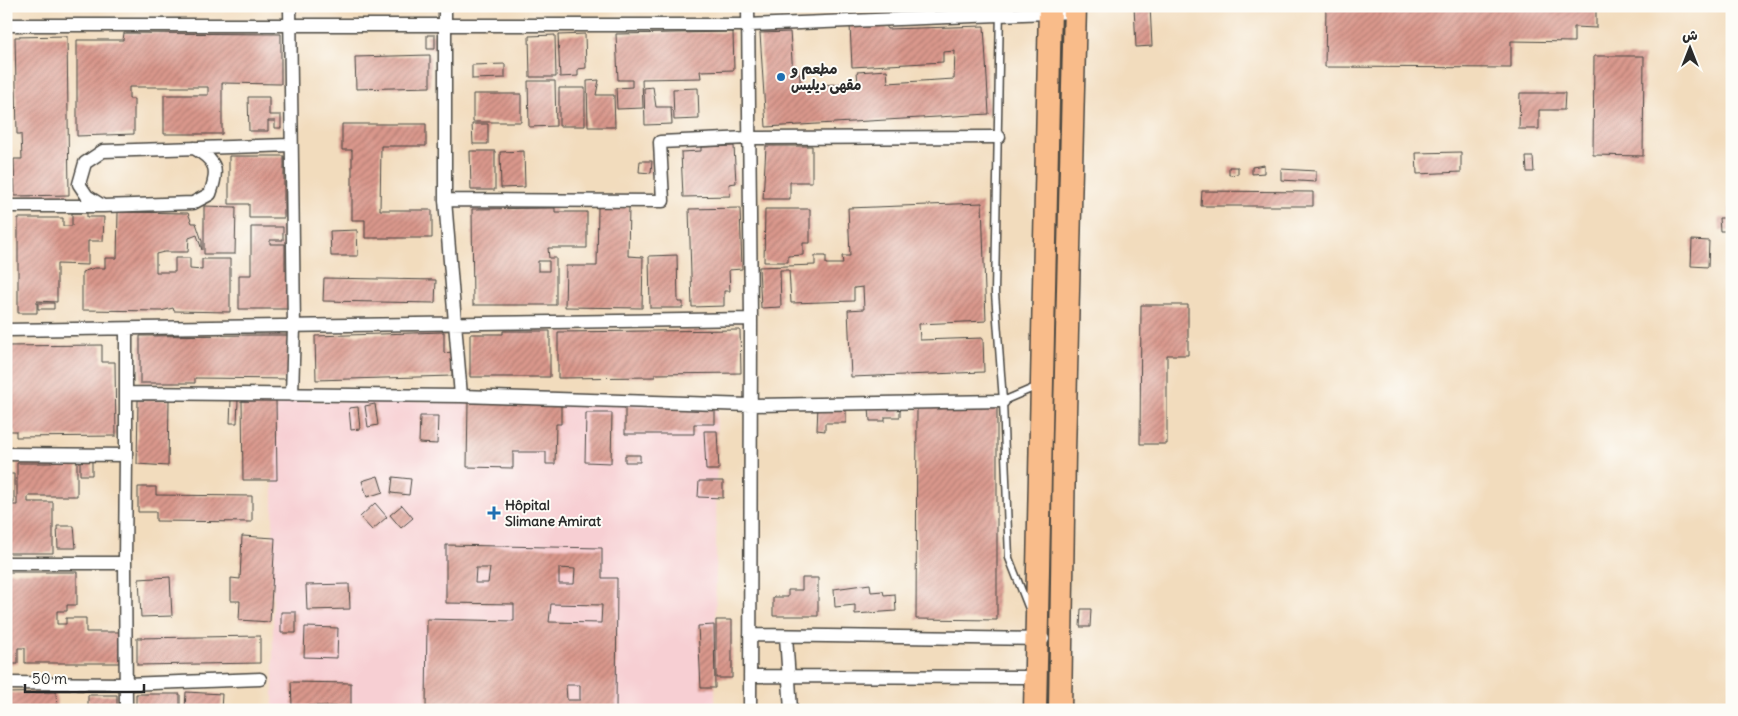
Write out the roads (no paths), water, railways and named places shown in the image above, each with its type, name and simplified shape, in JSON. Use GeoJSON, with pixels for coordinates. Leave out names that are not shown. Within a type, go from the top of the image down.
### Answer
{"type":"FeatureCollection","features":[{"type":"Feature","properties":{"kind":"highway"},"geometry":{"type":"LineString","coordinates":[[1060,710],[1060,638],[1075,9]]}},
{"type":"Feature","properties":{"kind":"highway"},"geometry":{"type":"LineString","coordinates":[[1035,710],[1050,10]]}},
{"type":"Feature","properties":{"kind":"street"},"geometry":{"type":"LineString","coordinates":[[290,6],[294,327],[292,395]]}},
{"type":"Feature","properties":{"kind":"street"},"geometry":{"type":"LineString","coordinates":[[445,6],[445,200],[461,396]]}},
{"type":"Feature","properties":{"kind":"street"},"geometry":{"type":"LineString","coordinates":[[748,6],[751,319],[750,710]]}},
{"type":"Feature","properties":{"kind":"street"},"geometry":{"type":"LineString","coordinates":[[6,25],[748,25],[1000,11],[1075,9]]}},
{"type":"Feature","properties":{"kind":"street"},"geometry":{"type":"LineString","coordinates":[[445,200],[663,200],[660,142],[748,138],[999,137]]}},
{"type":"Feature","properties":{"kind":"street"},"geometry":{"type":"LineString","coordinates":[[103,206],[87,196],[79,184],[84,163],[92,156],[103,151],[291,145]]}},
{"type":"Feature","properties":{"kind":"street"},"geometry":{"type":"LineString","coordinates":[[6,206],[103,206],[192,203],[210,194],[216,179],[215,166],[208,156],[194,148]]}},
{"type":"Feature","properties":{"kind":"street"},"geometry":{"type":"LineString","coordinates":[[6,330],[126,330],[751,319]]}},
{"type":"Feature","properties":{"kind":"street"},"geometry":{"type":"LineString","coordinates":[[126,330],[126,710]]}},
{"type":"Feature","properties":{"kind":"street"},"geometry":{"type":"LineString","coordinates":[[126,393],[461,396],[750,405],[1003,401]]}},
{"type":"Feature","properties":{"kind":"street"},"geometry":{"type":"LineString","coordinates":[[6,454],[126,454]]}},
{"type":"Feature","properties":{"kind":"street"},"geometry":{"type":"LineString","coordinates":[[6,563],[125,563]]}},
{"type":"Feature","properties":{"kind":"street"},"geometry":{"type":"LineString","coordinates":[[750,635],[1036,633],[1060,638]]}},
{"type":"Feature","properties":{"kind":"street"},"geometry":{"type":"LineString","coordinates":[[786,636],[791,710]]}},
{"type":"Feature","properties":{"kind":"street"},"geometry":{"type":"LineString","coordinates":[[750,676],[1036,677]]}},
{"type":"Feature","properties":{"kind":"street"},"geometry":{"type":"LineString","coordinates":[[6,683],[126,684],[260,679]]}},
{"type":"Feature","properties":{"kind":"lane"},"geometry":{"type":"LineString","coordinates":[[1000,11],[995,293],[1003,401],[1009,558],[1036,633]]}},
{"type":"Feature","properties":{"kind":"lane"},"geometry":{"type":"LineString","coordinates":[[1003,401],[1041,384]]}},
{"type":"Feature","properties":{"kind":"place","name":"مطعم و مقهى ديليس"},"geometry":{"type":"Point","coordinates":[781,77]}},
{"type":"Feature","properties":{"kind":"place","name":"Hôpital Slimane Amirat"},"geometry":{"type":"Point","coordinates":[494,513]}}]}
